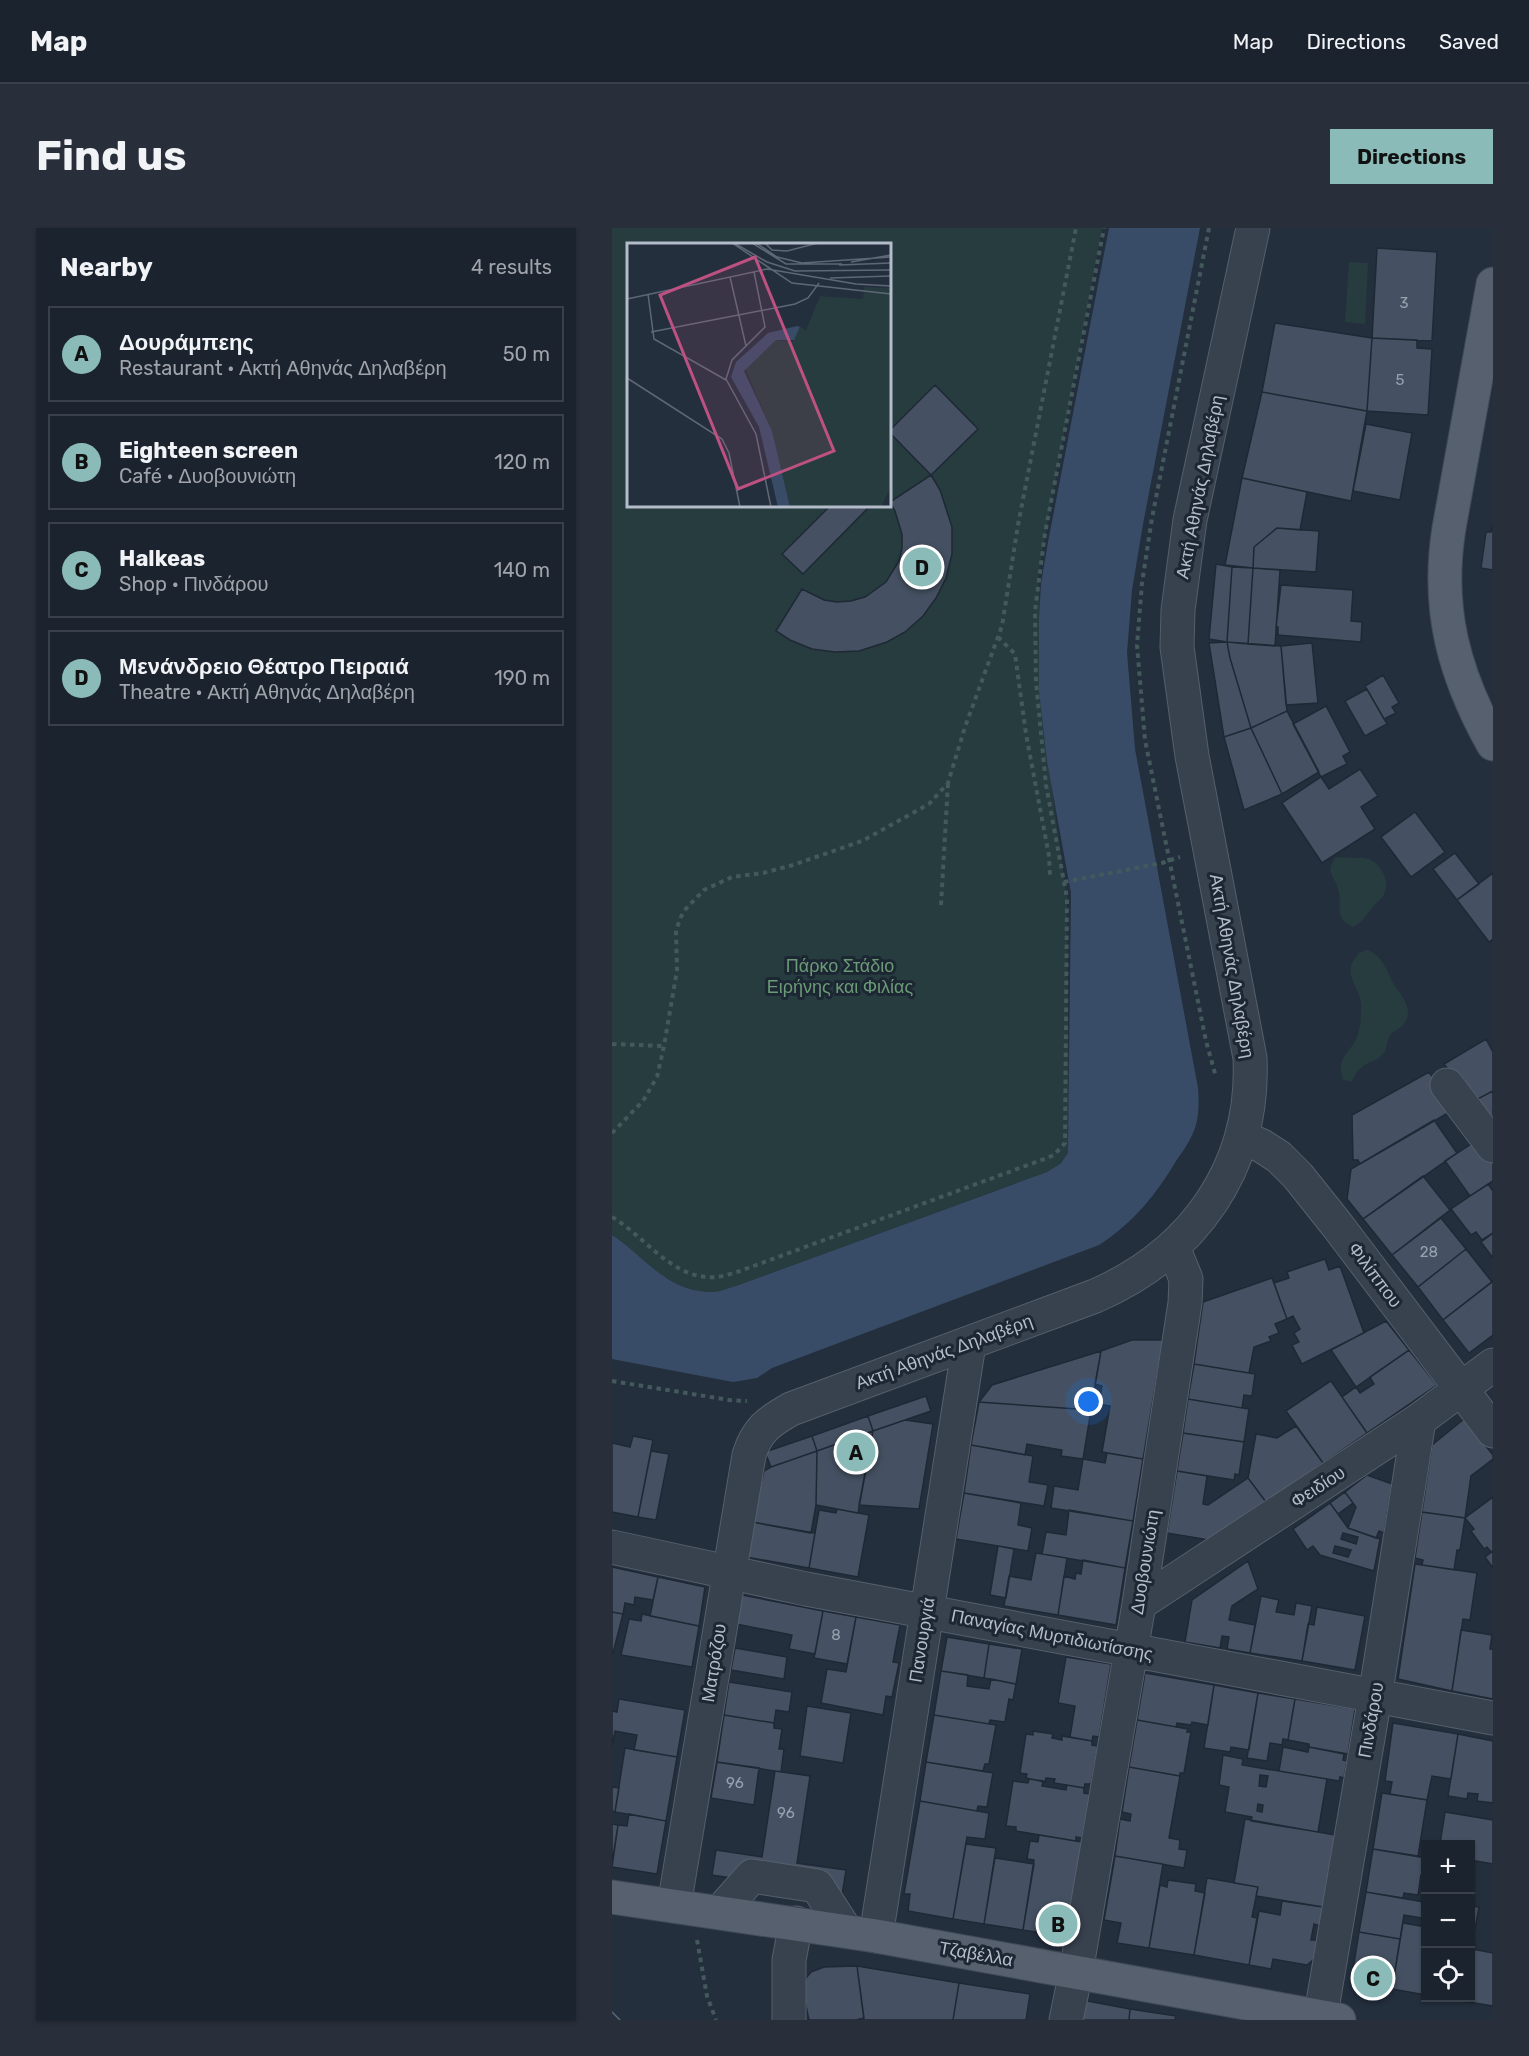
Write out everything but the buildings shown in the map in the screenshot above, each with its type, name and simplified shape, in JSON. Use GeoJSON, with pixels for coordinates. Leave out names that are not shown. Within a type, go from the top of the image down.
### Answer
{"type":"FeatureCollection","features":[{"type":"Feature","properties":{"kind":"main road"},"geometry":{"type":"LineString","coordinates":[[1493,284],[1446,547],[1445,586],[1448,624],[1456,662],[1469,699],[1493,744]]}},
{"type":"Feature","properties":{"kind":"main road","name":"Τζαβέλλα"},"geometry":{"type":"LineString","coordinates":[[612,1896],[861,1933],[1326,2019]]}},
{"type":"Feature","properties":{"kind":"street","name":"Ακτή Αθηνάς Δηλαβέρη"},"geometry":{"type":"LineString","coordinates":[[760,1413],[790,1409],[969,1344],[1113,1288],[1148,1268],[1192,1228],[1216,1196],[1230,1169],[1242,1137],[1249,1103],[1250,1058],[1192,756],[1177,647],[1178,610],[1190,520],[1253,228]]}},
{"type":"Feature","properties":{"kind":"street"},"geometry":{"type":"LineString","coordinates":[[1448,1085],[1493,1146]]}},
{"type":"Feature","properties":{"kind":"street","name":"Φιλίππου"},"geometry":{"type":"LineString","coordinates":[[1242,1137],[1279,1157],[1298,1176],[1338,1225],[1493,1431]]}},
{"type":"Feature","properties":{"kind":"street","name":"Δυοβουνιώτη"},"geometry":{"type":"LineString","coordinates":[[1066,2020],[1139,1604],[1185,1303],[1186,1279],[1173,1247]]}},
{"type":"Feature","properties":{"kind":"street","name":"Πανουργιά"},"geometry":{"type":"LineString","coordinates":[[861,1933],[927,1611],[969,1344]]}},
{"type":"Feature","properties":{"kind":"street","name":"Φειδίου"},"geometry":{"type":"LineString","coordinates":[[1139,1604],[1419,1420],[1493,1365]]}},
{"type":"Feature","properties":{"kind":"street","name":"Ματρόζου"},"geometry":{"type":"LineString","coordinates":[[674,1906],[749,1455],[760,1413]]}},
{"type":"Feature","properties":{"kind":"street","name":"Πινδάρου"},"geometry":{"type":"LineString","coordinates":[[1326,2019],[1419,1420]]}},
{"type":"Feature","properties":{"kind":"street","name":"Παναγίας Μυρτιδιωτίσσης"},"geometry":{"type":"LineString","coordinates":[[612,1547],[806,1589],[1493,1718]]}},
{"type":"Feature","properties":{"kind":"street"},"geometry":{"type":"LineString","coordinates":[[720,1912],[752,1876],[817,1886],[861,1933]]}},
{"type":"Feature","properties":{"kind":"street"},"geometry":{"type":"LineString","coordinates":[[789,2020],[789,1960],[796,1923]]}},
{"type":"Feature","properties":{"kind":"path"},"geometry":{"type":"LineString","coordinates":[[941,905],[948,783],[965,727],[1002,626],[1018,525],[1076,228]]}},
{"type":"Feature","properties":{"kind":"path"},"geometry":{"type":"LineString","coordinates":[[612,1217],[673,1265],[700,1276],[717,1277],[751,1267],[1054,1155],[1065,1143],[1067,898],[1046,785],[1036,682],[1035,611],[1045,533],[1104,228]]}},
{"type":"Feature","properties":{"kind":"path"},"geometry":{"type":"LineString","coordinates":[[998,637],[1015,654],[1026,734],[1049,856],[1050,875]]}},
{"type":"Feature","properties":{"kind":"path"},"geometry":{"type":"LineString","coordinates":[[612,1133],[643,1101],[657,1077],[677,970],[676,930],[683,912],[704,890],[732,877],[763,873],[793,865],[862,841],[929,804],[948,783]]}},
{"type":"Feature","properties":{"kind":"path"},"geometry":{"type":"LineString","coordinates":[[1064,882],[1169,862],[1206,1041],[1217,1081]]}},
{"type":"Feature","properties":{"kind":"path"},"geometry":{"type":"LineString","coordinates":[[612,1044],[664,1046]]}},
{"type":"Feature","properties":{"kind":"path"},"geometry":{"type":"LineString","coordinates":[[612,1381],[729,1400],[760,1413]]}},
{"type":"Feature","properties":{"kind":"path"},"geometry":{"type":"LineString","coordinates":[[697,1937],[707,1996],[716,2020]]}},
{"type":"Feature","properties":{"kind":"green space","name":"Πάρκο Στάδιο Ειρήνης και Φιλίας"},"geometry":{"type":"Polygon","coordinates":[[[612,228],[1102,228],[1038,575],[1052,791],[1067,898],[1068,1153],[1055,1169],[719,1291],[696,1290],[669,1280],[612,1235],[612,228]]]}},
{"type":"Feature","properties":{"kind":"green space"},"geometry":{"type":"Polygon","coordinates":[[[1349,262],[1368,263],[1365,324],[1345,322],[1349,262]]]}},
{"type":"Feature","properties":{"kind":"green space"},"geometry":{"type":"Polygon","coordinates":[[[1335,858],[1371,860],[1382,871],[1386,881],[1383,896],[1353,927],[1342,920],[1338,889],[1330,871],[1335,858]]]}},
{"type":"Feature","properties":{"kind":"green space"},"geometry":{"type":"Polygon","coordinates":[[[1366,950],[1376,955],[1382,962],[1405,1002],[1408,1014],[1402,1026],[1389,1036],[1384,1053],[1378,1059],[1360,1068],[1351,1082],[1343,1079],[1341,1066],[1344,1056],[1358,1034],[1361,1001],[1351,969],[1359,953],[1366,950]]]}},
{"type":"Feature","properties":{"kind":"water"},"geometry":{"type":"Polygon","coordinates":[[[1109,228],[1200,228],[1143,524],[1132,590],[1127,653],[1135,749],[1198,1088],[1198,1116],[1192,1135],[1160,1186],[1142,1208],[1122,1228],[1099,1245],[772,1368],[757,1378],[733,1382],[612,1359],[612,1235],[669,1280],[696,1290],[719,1291],[1047,1172],[1060,1164],[1068,1153],[1071,893],[1047,761],[1039,690],[1039,619],[1041,584],[1048,542],[1109,228]]]}},
{"type":"Feature","properties":{"kind":"tram line"},"geometry":{"type":"LineString","coordinates":[[612,2012],[620,2020]]}},
{"type":"Feature","properties":{"kind":"place","name":"Μενάνδρειο Θέατρο Πειραιά"},"geometry":{"type":"Point","coordinates":[922,567]}},
{"type":"Feature","properties":{"kind":"place","name":"Δουράμπεης"},"geometry":{"type":"Point","coordinates":[856,1452]}},
{"type":"Feature","properties":{"kind":"place","name":"Eighteen screen"},"geometry":{"type":"Point","coordinates":[1058,1924]}},
{"type":"Feature","properties":{"kind":"place","name":"Halkeas"},"geometry":{"type":"Point","coordinates":[1373,1978]}}]}
